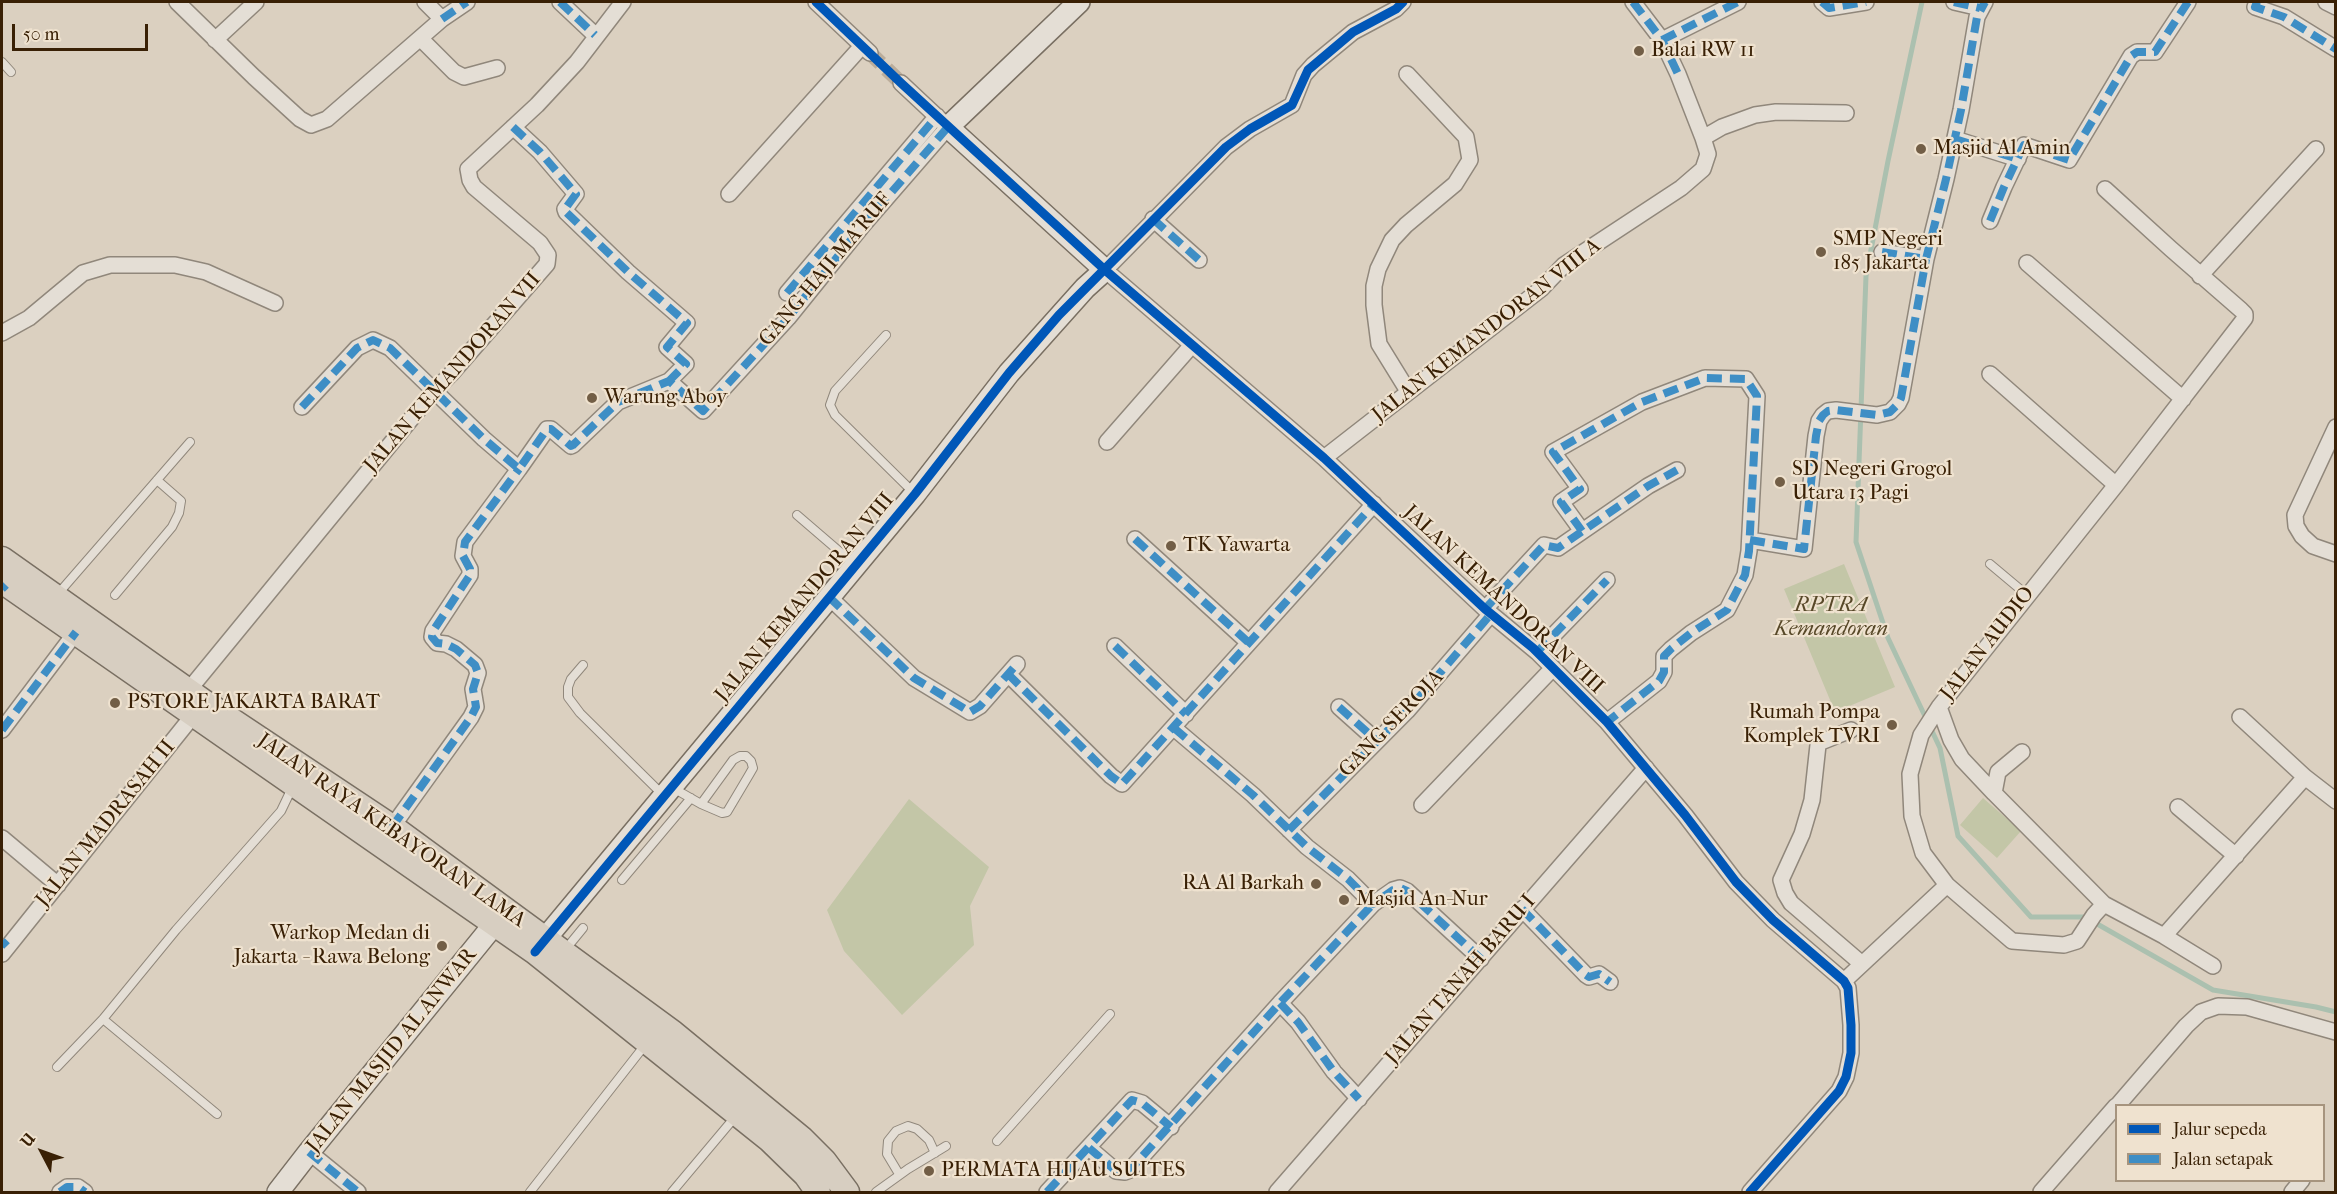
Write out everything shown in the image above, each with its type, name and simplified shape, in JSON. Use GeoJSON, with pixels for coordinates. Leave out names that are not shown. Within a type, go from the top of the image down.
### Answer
{"type":"FeatureCollection","features":[{"type":"Feature","properties":{"kind":"main road","name":"JALAN RAYA KEBAYORAN LAMA"},"geometry":{"type":"LineString","coordinates":[[4,568],[43,599],[191,703],[299,776],[376,824],[421,860],[549,952],[660,1042],[745,1106],[809,1146],[839,1179],[847,1192]]}},
{"type":"Feature","properties":{"kind":"main road","name":"JALAN RAYA KEBAYORAN LAMA"},"geometry":{"type":"LineString","coordinates":[[43,599],[76,632],[191,703]]}},
{"type":"Feature","properties":{"kind":"main road","name":"JALAN RAYA KEBAYORAN LAMA"},"geometry":{"type":"LineString","coordinates":[[745,1106],[818,1192]]}},
{"type":"Feature","properties":{"kind":"street"},"geometry":{"type":"LineString","coordinates":[[177,2],[300,119],[311,125],[327,119],[442,19],[466,2]]}},
{"type":"Feature","properties":{"kind":"street"},"geometry":{"type":"LineString","coordinates":[[215,40],[256,2]]}},
{"type":"Feature","properties":{"kind":"street"},"geometry":{"type":"LineString","coordinates":[[425,2],[442,19]]}},
{"type":"Feature","properties":{"kind":"street"},"geometry":{"type":"LineString","coordinates":[[560,2],[595,35]]}},
{"type":"Feature","properties":{"kind":"street","name":"JALAN KEMANDORAN VII"},"geometry":{"type":"LineString","coordinates":[[191,703],[434,391],[547,264],[548,255],[540,243],[474,187],[468,174],[472,163],[537,105],[577,62],[595,35],[623,2]]}},
{"type":"Feature","properties":{"kind":"street"},"geometry":{"type":"LineString","coordinates":[[729,194],[866,49],[816,2]]}},
{"type":"Feature","properties":{"kind":"street"},"geometry":{"type":"LineString","coordinates":[[787,293],[943,122],[1079,2]]}},
{"type":"Feature","properties":{"kind":"street","name":"JALAN KEMANDORAN VIII"},"geometry":{"type":"LineString","coordinates":[[549,952],[667,790],[915,494],[1009,373],[1065,309],[1226,147],[1250,129],[1292,105],[1304,75],[1313,65],[1353,32],[1396,9],[1403,2]]}},
{"type":"Feature","properties":{"kind":"street","name":"JALAN KEMANDORAN VIII A"},"geometry":{"type":"LineString","coordinates":[[1324,458],[1541,289],[1564,266],[1694,179],[1706,163],[1707,154],[1703,138],[1662,40],[1633,2]]}},
{"type":"Feature","properties":{"kind":"street"},"geometry":{"type":"LineString","coordinates":[[1662,40],[1738,2]]}},
{"type":"Feature","properties":{"kind":"street"},"geometry":{"type":"LineString","coordinates":[[1822,2],[1829,8],[1866,2]]}},
{"type":"Feature","properties":{"kind":"street"},"geometry":{"type":"LineString","coordinates":[[1750,540],[1804,549],[1809,484],[1819,422],[1828,411],[1877,415],[1890,412],[1901,398],[1926,259],[1968,78],[1973,34],[1983,5],[1953,2]]}},
{"type":"Feature","properties":{"kind":"street"},"geometry":{"type":"LineString","coordinates":[[1990,221],[2025,145],[2069,160],[2131,56],[2137,52],[2155,52],[2188,2]]}},
{"type":"Feature","properties":{"kind":"street"},"geometry":{"type":"LineString","coordinates":[[2257,2],[2255,7],[2284,17],[2336,49]]}},
{"type":"Feature","properties":{"kind":"street"},"geometry":{"type":"LineString","coordinates":[[2326,2],[2336,7]]}},
{"type":"Feature","properties":{"kind":"street"},"geometry":{"type":"LineString","coordinates":[[421,39],[447,65],[464,77],[497,68]]}},
{"type":"Feature","properties":{"kind":"street"},"geometry":{"type":"LineString","coordinates":[[1407,74],[1466,137],[1470,160],[1455,184],[1406,225],[1392,240],[1378,269],[1374,286],[1379,344],[1408,391]]}},
{"type":"Feature","properties":{"kind":"street"},"geometry":{"type":"LineString","coordinates":[[901,83],[943,122]]}},
{"type":"Feature","properties":{"kind":"street"},"geometry":{"type":"LineString","coordinates":[[1703,138],[1722,127],[1755,115],[1776,112],[1845,113]]}},
{"type":"Feature","properties":{"kind":"street","name":"JALAN KEMANDORAN VIII"},"geometry":{"type":"LineString","coordinates":[[943,122],[1105,270],[1324,458],[1488,611],[1537,652],[1607,722],[1685,815],[1736,882],[1773,920],[1844,981]]}},
{"type":"Feature","properties":{"kind":"street","name":"GANG HAJI MA'RUF"},"geometry":{"type":"LineString","coordinates":[[669,381],[703,411],[788,318],[943,122]]}},
{"type":"Feature","properties":{"kind":"street"},"geometry":{"type":"LineString","coordinates":[[376,824],[471,717],[476,707],[473,689],[478,673],[475,665],[456,649],[437,643],[432,637],[433,631],[470,575],[470,569],[463,556],[465,542],[547,429],[551,429],[571,446],[618,402],[669,381],[686,364],[667,347],[687,323],[628,272],[566,212],[565,209],[576,195],[540,152],[513,127]]}},
{"type":"Feature","properties":{"kind":"street"},"geometry":{"type":"LineString","coordinates":[[1955,139],[2018,159]]}},
{"type":"Feature","properties":{"kind":"street"},"geometry":{"type":"LineString","coordinates":[[2105,189],[2200,276],[2316,149]]}},
{"type":"Feature","properties":{"kind":"street"},"geometry":{"type":"LineString","coordinates":[[1153,219],[1199,260]]}},
{"type":"Feature","properties":{"kind":"street"},"geometry":{"type":"LineString","coordinates":[[1882,252],[1926,259]]}},
{"type":"Feature","properties":{"kind":"street"},"geometry":{"type":"LineString","coordinates":[[2026,263],[2183,399]]}},
{"type":"Feature","properties":{"kind":"street"},"geometry":{"type":"LineString","coordinates":[[2,333],[29,318],[83,273],[110,265],[175,265],[206,272],[275,303]]}},
{"type":"Feature","properties":{"kind":"street","name":"JALAN AUDIO"},"geometry":{"type":"LineString","coordinates":[[2099,910],[2077,940],[2064,945],[2046,946],[2012,941],[1947,885],[1923,853],[1912,816],[1911,774],[1921,735],[1936,711],[2116,485],[2245,318],[2241,310],[2200,276]]}},
{"type":"Feature","properties":{"kind":"street"},"geometry":{"type":"LineString","coordinates":[[302,407],[357,348],[373,340],[390,348],[519,469]]}},
{"type":"Feature","properties":{"kind":"street"},"geometry":{"type":"LineString","coordinates":[[1107,442],[1192,345]]}},
{"type":"Feature","properties":{"kind":"street"},"geometry":{"type":"LineString","coordinates":[[1990,374],[2116,485]]}},
{"type":"Feature","properties":{"kind":"street"},"geometry":{"type":"LineString","coordinates":[[1607,722],[1659,681],[1664,672],[1664,656],[1671,649],[1727,610],[1745,575],[1750,540],[1757,396],[1746,379],[1705,378],[1641,402],[1553,452],[1580,489],[1561,502],[1582,531],[1648,486],[1677,470]]}},
{"type":"Feature","properties":{"kind":"street"},"geometry":{"type":"LineString","coordinates":[[2336,427],[2295,515],[2296,526],[2302,536],[2313,546],[2336,555]]}},
{"type":"Feature","properties":{"kind":"street"},"geometry":{"type":"LineString","coordinates":[[829,597],[914,678],[970,712],[980,706],[1013,669],[1120,784],[1174,728],[1248,642],[1374,504]]}},
{"type":"Feature","properties":{"kind":"street","name":"GANG SEROJA"},"geometry":{"type":"LineString","coordinates":[[1289,830],[1407,711],[1544,545],[1558,548],[1582,531]]}},
{"type":"Feature","properties":{"kind":"street"},"geometry":{"type":"LineString","coordinates":[[1135,539],[1248,642]]}},
{"type":"Feature","properties":{"kind":"street"},"geometry":{"type":"LineString","coordinates":[[1537,652],[1607,580]]}},
{"type":"Feature","properties":{"kind":"street"},"geometry":{"type":"LineString","coordinates":[[2,730],[76,632]]}},
{"type":"Feature","properties":{"kind":"street"},"geometry":{"type":"LineString","coordinates":[[1115,646],[1186,714]]}},
{"type":"Feature","properties":{"kind":"street"},"geometry":{"type":"LineString","coordinates":[[1422,805],[1553,668]]}},
{"type":"Feature","properties":{"kind":"street","name":"JALAN MADRASAH II"},"geometry":{"type":"LineString","coordinates":[[3,947],[58,885],[191,703]]}},
{"type":"Feature","properties":{"kind":"street"},"geometry":{"type":"LineString","coordinates":[[1339,707],[1377,741]]}},
{"type":"Feature","properties":{"kind":"street"},"geometry":{"type":"LineString","coordinates":[[1936,711],[1962,759],[2099,910],[2164,936],[2213,966]]}},
{"type":"Feature","properties":{"kind":"street"},"geometry":{"type":"LineString","coordinates":[[2240,717],[2305,777],[2336,801]]}},
{"type":"Feature","properties":{"kind":"street"},"geometry":{"type":"LineString","coordinates":[[1174,728],[1348,879],[1373,904]]}},
{"type":"Feature","properties":{"kind":"street"},"geometry":{"type":"LineString","coordinates":[[1851,730],[1818,745],[1812,800],[1802,834],[1781,880],[1791,903],[1862,964]]}},
{"type":"Feature","properties":{"kind":"street"},"geometry":{"type":"LineString","coordinates":[[1994,793],[1998,772],[2022,752]]}},
{"type":"Feature","properties":{"kind":"street","name":"JALAN TANAH BARU I"},"geometry":{"type":"LineString","coordinates":[[1277,1192],[1646,768]]}},
{"type":"Feature","properties":{"kind":"street"},"geometry":{"type":"LineString","coordinates":[[2164,936],[2305,777]]}},
{"type":"Feature","properties":{"kind":"street"},"geometry":{"type":"LineString","coordinates":[[2178,807],[2236,856]]}},
{"type":"Feature","properties":{"kind":"street"},"geometry":{"type":"LineString","coordinates":[[2,838],[58,885]]}},
{"type":"Feature","properties":{"kind":"street"},"geometry":{"type":"LineString","coordinates":[[1750,1192],[1839,1091],[1846,1077],[1851,1053],[1850,997],[1844,981],[1947,885]]}},
{"type":"Feature","properties":{"kind":"street"},"geometry":{"type":"LineString","coordinates":[[1089,1148],[1113,1169],[1125,1172],[1130,1170],[1280,1003],[1373,904],[1393,890],[1400,888],[1407,891],[1481,959]]}},
{"type":"Feature","properties":{"kind":"street"},"geometry":{"type":"LineString","coordinates":[[1522,909],[1586,975],[1589,977],[1599,974],[1610,982]]}},
{"type":"Feature","properties":{"kind":"street","name":"JALAN MASJID AL ANWAR"},"geometry":{"type":"LineString","coordinates":[[278,1192],[501,917]]}},
{"type":"Feature","properties":{"kind":"street"},"geometry":{"type":"LineString","coordinates":[[1280,1003],[1298,1022],[1334,1072],[1359,1099]]}},
{"type":"Feature","properties":{"kind":"street"},"geometry":{"type":"LineString","coordinates":[[2119,1104],[2186,1026],[2201,1012],[2218,1006],[2247,1007],[2336,1032]]}},
{"type":"Feature","properties":{"kind":"street"},"geometry":{"type":"LineString","coordinates":[[1047,1192],[1132,1100],[1142,1102],[1171,1127]]}},
{"type":"Feature","properties":{"kind":"street"},"geometry":{"type":"LineString","coordinates":[[2041,1192],[2115,1108]]}},
{"type":"Feature","properties":{"kind":"street"},"geometry":{"type":"LineString","coordinates":[[309,1152],[358,1192]]}},
{"type":"Feature","properties":{"kind":"street"},"geometry":{"type":"LineString","coordinates":[[60,1192],[67,1187],[78,1187],[86,1192]]}},
{"type":"Feature","properties":{"kind":"lane"},"geometry":{"type":"LineString","coordinates":[[2,62],[11,72]]}},
{"type":"Feature","properties":{"kind":"lane"},"geometry":{"type":"LineString","coordinates":[[886,335],[835,391],[830,405],[835,415],[915,494]]}},
{"type":"Feature","properties":{"kind":"lane"},"geometry":{"type":"LineString","coordinates":[[43,599],[106,536],[190,442]]}},
{"type":"Feature","properties":{"kind":"lane"},"geometry":{"type":"LineString","coordinates":[[115,595],[172,527],[179,513],[181,501],[157,480]]}},
{"type":"Feature","properties":{"kind":"lane"},"geometry":{"type":"LineString","coordinates":[[797,515],[856,565]]}},
{"type":"Feature","properties":{"kind":"lane"},"geometry":{"type":"LineString","coordinates":[[1990,564],[2027,595]]}},
{"type":"Feature","properties":{"kind":"lane"},"geometry":{"type":"LineString","coordinates":[[582,665],[571,679],[568,697],[580,713],[667,790],[691,798],[701,804],[722,813],[727,812],[753,768],[751,761],[746,756],[740,756],[734,760],[701,804]]}},
{"type":"Feature","properties":{"kind":"lane"},"geometry":{"type":"LineString","coordinates":[[57,1067],[103,1019],[176,930],[281,810],[299,776]]}},
{"type":"Feature","properties":{"kind":"lane"},"geometry":{"type":"LineString","coordinates":[[622,880],[691,798]]}},
{"type":"Feature","properties":{"kind":"lane"},"geometry":{"type":"LineString","coordinates":[[549,952],[583,928]]}},
{"type":"Feature","properties":{"kind":"lane"},"geometry":{"type":"LineString","coordinates":[[997,1141],[1110,1014]]}},
{"type":"Feature","properties":{"kind":"lane"},"geometry":{"type":"LineString","coordinates":[[103,1019],[217,1114]]}},
{"type":"Feature","properties":{"kind":"lane"},"geometry":{"type":"LineString","coordinates":[[530,1192],[660,1042]]}},
{"type":"Feature","properties":{"kind":"lane"},"geometry":{"type":"LineString","coordinates":[[672,1192],[745,1106]]}},
{"type":"Feature","properties":{"kind":"lane"},"geometry":{"type":"LineString","coordinates":[[899,1174],[887,1154],[888,1141],[896,1131],[908,1126],[917,1129],[929,1140],[935,1153]]}},
{"type":"Feature","properties":{"kind":"lane"},"geometry":{"type":"LineString","coordinates":[[876,1192],[899,1174],[946,1146]]}},
{"type":"Feature","properties":{"kind":"green space","name":"RPTRA Kemandoran"},"geometry":{"type":"Polygon","coordinates":[[[1844,564],[1895,687],[1835,712],[1784,589],[1844,564]]]}},
{"type":"Feature","properties":{"kind":"green space"},"geometry":{"type":"Polygon","coordinates":[[[1983,798],[2021,831],[1997,858],[1960,825],[1983,798]]]}},
{"type":"Feature","properties":{"kind":"green space"},"geometry":{"type":"Polygon","coordinates":[[[909,799],[989,867],[970,906],[974,945],[902,1015],[844,951],[827,910],[909,799]]]}},
{"type":"Feature","properties":{"kind":"waterway"},"geometry":{"type":"LineString","coordinates":[[1922,2],[1866,276],[1856,542],[1888,638],[1940,748],[1958,836],[2031,917],[2085,917],[2213,990],[2336,1012]]}},
{"type":"Feature","properties":{"kind":"tunnel"},"geometry":{"type":"LineString","coordinates":[[870,53],[901,83]]}},
{"type":"Feature","properties":{"kind":"marked path"},"geometry":{"type":"LineString","coordinates":[[442,19],[467,2]]}},
{"type":"Feature","properties":{"kind":"marked path"},"geometry":{"type":"LineString","coordinates":[[560,2],[595,35]]}},
{"type":"Feature","properties":{"kind":"marked path"},"geometry":{"type":"LineString","coordinates":[[1633,2],[1662,40],[1678,74]]}},
{"type":"Feature","properties":{"kind":"marked path"},"geometry":{"type":"LineString","coordinates":[[1662,40],[1738,2]]}},
{"type":"Feature","properties":{"kind":"marked path"},"geometry":{"type":"LineString","coordinates":[[1822,2],[1829,8],[1866,2]]}},
{"type":"Feature","properties":{"kind":"marked path"},"geometry":{"type":"LineString","coordinates":[[1954,2],[1980,8]]}},
{"type":"Feature","properties":{"kind":"marked path"},"geometry":{"type":"LineString","coordinates":[[1882,252],[1926,259],[1961,110],[1977,17],[1985,2]]}},
{"type":"Feature","properties":{"kind":"marked path"},"geometry":{"type":"LineString","coordinates":[[1990,221],[2024,145],[2069,160],[2131,56],[2137,52],[2155,52],[2188,2]]}},
{"type":"Feature","properties":{"kind":"marked path"},"geometry":{"type":"LineString","coordinates":[[2257,2],[2255,7],[2284,17],[2336,49]]}},
{"type":"Feature","properties":{"kind":"marked path"},"geometry":{"type":"LineString","coordinates":[[787,293],[937,116]]}},
{"type":"Feature","properties":{"kind":"marked path"},"geometry":{"type":"LineString","coordinates":[[513,127],[540,152],[576,194],[565,209],[566,212],[628,272],[687,323],[667,347],[686,364],[669,381]]}},
{"type":"Feature","properties":{"kind":"marked path"},"geometry":{"type":"LineString","coordinates":[[302,407],[357,348],[373,340],[390,348],[484,439],[519,469],[547,429],[551,429],[571,446],[618,402],[669,381],[703,411],[788,318],[863,225],[948,127]]}},
{"type":"Feature","properties":{"kind":"marked path"},"geometry":{"type":"LineString","coordinates":[[1955,139],[2018,159]]}},
{"type":"Feature","properties":{"kind":"marked path"},"geometry":{"type":"LineString","coordinates":[[1153,219],[1199,260]]}},
{"type":"Feature","properties":{"kind":"marked path"},"geometry":{"type":"LineString","coordinates":[[1750,540],[1804,549],[1819,421],[1828,411],[1877,415],[1890,412],[1898,404],[1901,398],[1926,259]]}},
{"type":"Feature","properties":{"kind":"marked path"},"geometry":{"type":"LineString","coordinates":[[1582,531],[1561,502],[1580,489],[1553,452],[1642,402],[1705,378],[1746,379],[1757,396],[1749,551],[1745,575],[1727,610],[1671,649],[1664,656],[1664,672],[1659,681],[1607,722]]}},
{"type":"Feature","properties":{"kind":"marked path"},"geometry":{"type":"LineString","coordinates":[[392,827],[476,707],[473,689],[478,673],[475,665],[456,649],[437,643],[432,637],[433,631],[470,575],[470,569],[463,556],[465,542],[519,469]]}},
{"type":"Feature","properties":{"kind":"marked path"},"geometry":{"type":"LineString","coordinates":[[1485,609],[1544,545],[1558,548],[1648,486],[1677,470]]}},
{"type":"Feature","properties":{"kind":"marked path"},"geometry":{"type":"LineString","coordinates":[[1008,674],[1111,776],[1122,784],[1374,504]]}},
{"type":"Feature","properties":{"kind":"marked path"},"geometry":{"type":"LineString","coordinates":[[1135,539],[1248,642]]}},
{"type":"Feature","properties":{"kind":"marked path"},"geometry":{"type":"LineString","coordinates":[[1537,652],[1607,580]]}},
{"type":"Feature","properties":{"kind":"marked path"},"geometry":{"type":"LineString","coordinates":[[2,589],[6,585]]}},
{"type":"Feature","properties":{"kind":"marked path"},"geometry":{"type":"LineString","coordinates":[[829,597],[914,678],[970,712],[980,706],[1017,664]]}},
{"type":"Feature","properties":{"kind":"marked path"},"geometry":{"type":"LineString","coordinates":[[1289,830],[1407,711],[1491,614]]}},
{"type":"Feature","properties":{"kind":"marked path"},"geometry":{"type":"LineString","coordinates":[[2,730],[76,632]]}},
{"type":"Feature","properties":{"kind":"marked path"},"geometry":{"type":"LineString","coordinates":[[1115,646],[1186,714]]}},
{"type":"Feature","properties":{"kind":"marked path"},"geometry":{"type":"LineString","coordinates":[[1339,707],[1377,741]]}},
{"type":"Feature","properties":{"kind":"marked path"},"geometry":{"type":"LineString","coordinates":[[1174,728],[1253,795],[1307,847],[1348,879],[1373,904],[1393,890],[1400,888],[1407,891],[1481,959]]}},
{"type":"Feature","properties":{"kind":"marked path"},"geometry":{"type":"LineString","coordinates":[[1089,1148],[1116,1171],[1130,1170],[1280,1003],[1373,904]]}},
{"type":"Feature","properties":{"kind":"marked path"},"geometry":{"type":"LineString","coordinates":[[1522,909],[1586,975],[1589,977],[1599,974],[1610,982]]}},
{"type":"Feature","properties":{"kind":"marked path"},"geometry":{"type":"LineString","coordinates":[[2,941],[7,946]]}},
{"type":"Feature","properties":{"kind":"marked path"},"geometry":{"type":"LineString","coordinates":[[1280,1003],[1298,1022],[1334,1072],[1359,1099]]}},
{"type":"Feature","properties":{"kind":"marked path"},"geometry":{"type":"LineString","coordinates":[[1047,1192],[1132,1100],[1142,1103],[1171,1127]]}},
{"type":"Feature","properties":{"kind":"marked path"},"geometry":{"type":"LineString","coordinates":[[309,1152],[358,1192]]}},
{"type":"Feature","properties":{"kind":"marked path"},"geometry":{"type":"LineString","coordinates":[[60,1192],[67,1187],[78,1187],[85,1192]]}},
{"type":"Feature","properties":{"kind":"cycle path"},"geometry":{"type":"LineString","coordinates":[[816,2],[1105,270],[1324,458],[1485,609],[1533,648],[1607,722],[1685,815],[1736,882],[1773,920],[1844,981],[1848,988],[1851,1025],[1851,1053],[1846,1077],[1839,1091],[1750,1192]]}},
{"type":"Feature","properties":{"kind":"cycle path"},"geometry":{"type":"LineString","coordinates":[[535,952],[915,494],[1009,373],[1059,315],[1226,147],[1250,129],[1292,105],[1308,70],[1353,32],[1396,9],[1403,2]]}},
{"type":"Feature","properties":{"kind":"place","name":"Balai RW 11"},"geometry":{"type":"Point","coordinates":[1639,51]}},
{"type":"Feature","properties":{"kind":"place","name":"Masjid Al Amin"},"geometry":{"type":"Point","coordinates":[1921,149]}},
{"type":"Feature","properties":{"kind":"place","name":"SMP Negeri 185 Jakarta"},"geometry":{"type":"Point","coordinates":[1821,252]}},
{"type":"Feature","properties":{"kind":"place","name":"Warung Aboy"},"geometry":{"type":"Point","coordinates":[592,398]}},
{"type":"Feature","properties":{"kind":"place","name":"SD Negeri Grogol Utara 13 Pagi"},"geometry":{"type":"Point","coordinates":[1780,482]}},
{"type":"Feature","properties":{"kind":"place","name":"TK Yawarta"},"geometry":{"type":"Point","coordinates":[1171,546]}},
{"type":"Feature","properties":{"kind":"place","name":"PSTORE JAKARTA BARAT"},"geometry":{"type":"Point","coordinates":[115,703]}},
{"type":"Feature","properties":{"kind":"place","name":"Rumah Pompa Komplek TVRI"},"geometry":{"type":"Point","coordinates":[1892,725]}},
{"type":"Feature","properties":{"kind":"place","name":"RA Al Barkah"},"geometry":{"type":"Point","coordinates":[1316,884]}},
{"type":"Feature","properties":{"kind":"place","name":"Masjid An-Nur"},"geometry":{"type":"Point","coordinates":[1344,900]}},
{"type":"Feature","properties":{"kind":"place","name":"Warkop Medan di Jakarta - Rawa Belong"},"geometry":{"type":"Point","coordinates":[442,946]}},
{"type":"Feature","properties":{"kind":"place","name":"PERMATA HIJAU SUITES"},"geometry":{"type":"Point","coordinates":[929,1171]}}]}
